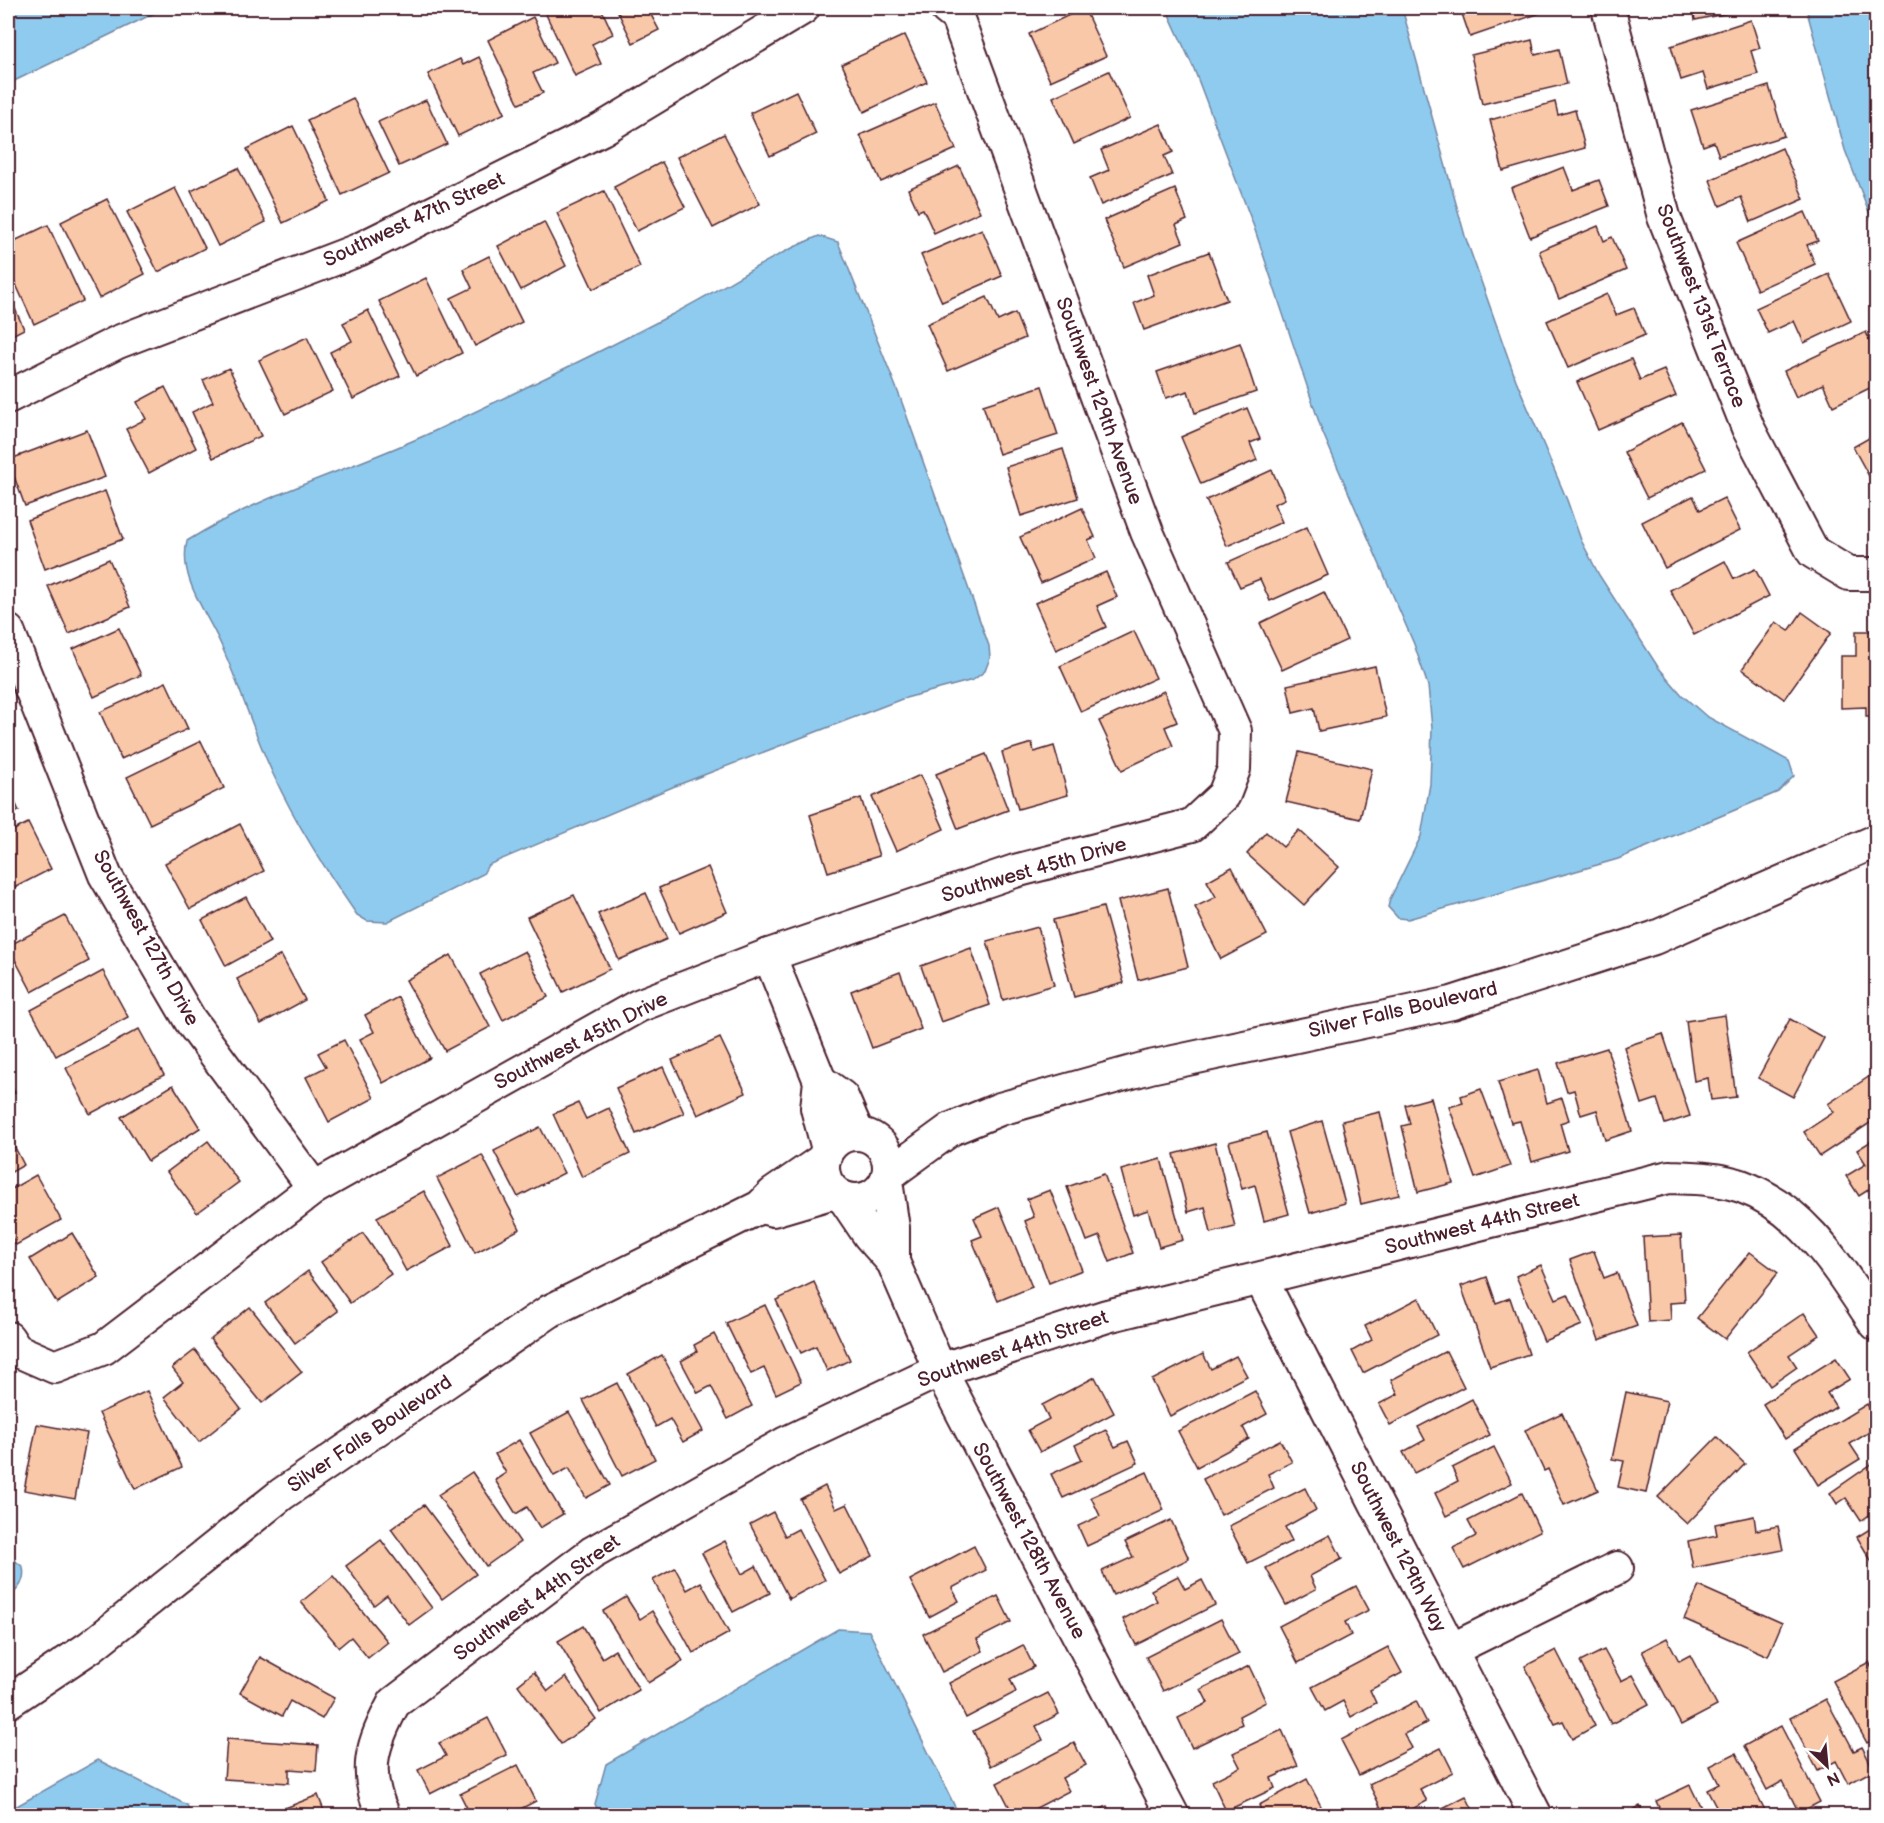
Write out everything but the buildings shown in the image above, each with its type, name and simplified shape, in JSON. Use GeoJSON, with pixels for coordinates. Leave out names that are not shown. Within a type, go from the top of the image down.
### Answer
{"type":"FeatureCollection","features":[{"type":"Feature","properties":{"kind":"street","name":"Southwest 47th Street"},"geometry":{"type":"LineString","coordinates":[[8,397],[118,342],[358,250],[602,129],[803,8]]}},
{"type":"Feature","properties":{"kind":"street","name":"Southwest 129th Avenue"},"geometry":{"type":"LineString","coordinates":[[946,8],[957,17],[1147,532],[1235,731],[1234,769],[1224,795]]}},
{"type":"Feature","properties":{"kind":"street","name":"Southwest 131st Terrace"},"geometry":{"type":"LineString","coordinates":[[1608,8],[1664,217],[1748,428],[1813,552],[1863,574]]}},
{"type":"Feature","properties":{"kind":"street","name":"Southwest 127th Drive"},"geometry":{"type":"LineString","coordinates":[[8,631],[105,875],[190,1020],[314,1188]]}},
{"type":"Feature","properties":{"kind":"street","name":"Southwest 45th Drive"},"geometry":{"type":"LineString","coordinates":[[8,1338],[16,1350],[55,1366],[104,1348],[314,1188],[638,1006],[769,955],[1015,872],[1192,825],[1224,795]]}},
{"type":"Feature","properties":{"kind":"street","name":"Silver Falls Boulevard"},"geometry":{"type":"LineString","coordinates":[[887,1178],[951,1129],[1000,1109],[1150,1066],[1452,1003],[1654,938],[1876,841]]}},
{"type":"Feature","properties":{"kind":"street"},"geometry":{"type":"LineString","coordinates":[[769,955],[820,1081],[817,1108],[826,1154],[824,1177],[839,1195],[864,1199],[881,1189],[887,1178],[887,1157],[867,1138],[842,1096],[820,1081]]}},
{"type":"Feature","properties":{"kind":"street","name":"Silver Falls Boulevard"},"geometry":{"type":"LineString","coordinates":[[867,1138],[922,1130],[951,1129]]}},
{"type":"Feature","properties":{"kind":"street"},"geometry":{"type":"LineString","coordinates":[[826,1154],[841,1137],[867,1138]]}},
{"type":"Feature","properties":{"kind":"street","name":"Silver Falls Boulevard"},"geometry":{"type":"LineString","coordinates":[[8,1702],[90,1647],[282,1494],[550,1311],[760,1207],[767,1198],[826,1154]]}},
{"type":"Feature","properties":{"kind":"street","name":"Southwest 44th Street"},"geometry":{"type":"LineString","coordinates":[[384,1815],[377,1801],[371,1769],[375,1738],[394,1703],[592,1553],[786,1443],[940,1370],[1107,1316],[1669,1177],[1708,1179],[1742,1187],[1778,1205],[1822,1243],[1876,1324]]}},
{"type":"Feature","properties":{"kind":"street","name":"Southwest 128th Avenue"},"geometry":{"type":"LineString","coordinates":[[887,1178],[893,1228],[893,1262]]}},
{"type":"Feature","properties":{"kind":"street","name":"Silver Falls Boulevard"},"geometry":{"type":"LineString","coordinates":[[760,1207],[773,1210],[839,1195]]}},
{"type":"Feature","properties":{"kind":"street","name":"Southwest 128th Avenue"},"geometry":{"type":"LineString","coordinates":[[839,1195],[893,1262],[940,1370],[1173,1815]]}},
{"type":"Feature","properties":{"kind":"street","name":"Southwest 129th Way"},"geometry":{"type":"LineString","coordinates":[[1261,1279],[1536,1815]]}},
{"type":"Feature","properties":{"kind":"street"},"geometry":{"type":"LineString","coordinates":[[1451,1650],[1617,1568]]}},
{"type":"Feature","properties":{"kind":"water"},"geometry":{"type":"Polygon","coordinates":[[[8,8],[165,8],[8,84],[8,8]]]}},
{"type":"Feature","properties":{"kind":"water"},"geometry":{"type":"Polygon","coordinates":[[[1166,8],[1402,8],[1465,236],[1516,380],[1567,500],[1581,540],[1599,575],[1658,667],[1682,695],[1706,716],[1789,761],[1794,776],[1778,792],[1618,859],[1408,919],[1398,918],[1388,907],[1421,836],[1430,784],[1432,728],[1428,686],[1414,644],[1322,431],[1254,227],[1194,69],[1166,8]]]}},
{"type":"Feature","properties":{"kind":"water"},"geometry":{"type":"Polygon","coordinates":[[[1806,8],[1876,8],[1876,230],[1845,150],[1806,8]]]}},
{"type":"Feature","properties":{"kind":"water"},"geometry":{"type":"Polygon","coordinates":[[[819,236],[838,242],[900,397],[989,646],[990,658],[985,671],[973,680],[902,699],[675,786],[488,865],[483,874],[387,922],[367,921],[357,915],[291,811],[273,774],[229,663],[190,583],[185,555],[187,541],[249,508],[411,442],[529,386],[671,315],[781,254],[819,236]]]}},
{"type":"Feature","properties":{"kind":"water"},"geometry":{"type":"Polygon","coordinates":[[[8,1555],[23,1567],[24,1572],[20,1585],[8,1599],[8,1555]]]}},
{"type":"Feature","properties":{"kind":"water"},"geometry":{"type":"Polygon","coordinates":[[[838,1629],[869,1631],[959,1815],[600,1815],[595,1804],[606,1764],[838,1629]]]}},
{"type":"Feature","properties":{"kind":"water"},"geometry":{"type":"Polygon","coordinates":[[[98,1760],[187,1805],[192,1815],[8,1815],[8,1811],[98,1760]]]}}]}
